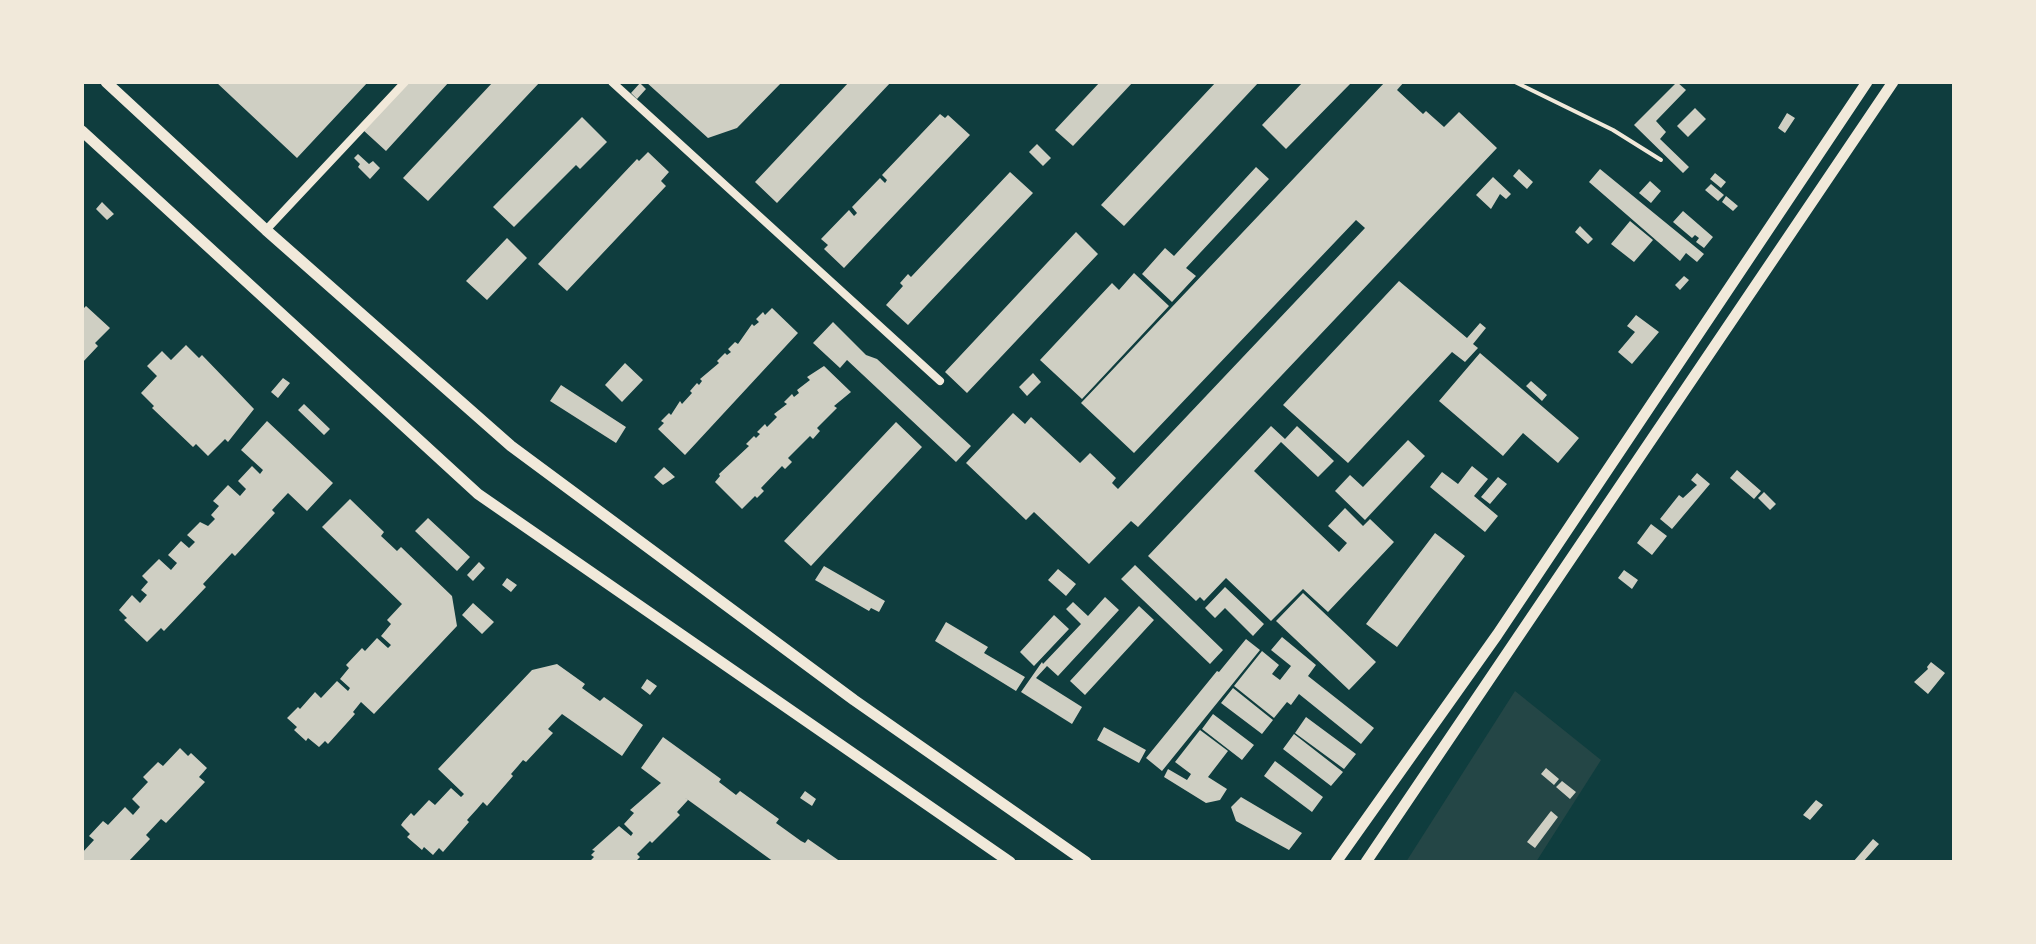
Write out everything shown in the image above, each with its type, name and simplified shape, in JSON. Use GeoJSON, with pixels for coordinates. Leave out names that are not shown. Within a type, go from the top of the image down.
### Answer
{"type":"FeatureCollection","features":[{"type":"Feature","properties":{"kind":"street"},"geometry":{"type":"LineString","coordinates":[[106,82],[266,230],[511,446],[854,700],[1086,862]]}},
{"type":"Feature","properties":{"kind":"street"},"geometry":{"type":"LineString","coordinates":[[266,230],[405,82]]}},
{"type":"Feature","properties":{"kind":"street"},"geometry":{"type":"LineString","coordinates":[[612,82],[940,381]]}},
{"type":"Feature","properties":{"kind":"street"},"geometry":{"type":"LineString","coordinates":[[1336,862],[1497,635],[1867,82]]}},
{"type":"Feature","properties":{"kind":"street"},"geometry":{"type":"LineString","coordinates":[[1366,862],[1893,82]]}},
{"type":"Feature","properties":{"kind":"street"},"geometry":{"type":"LineString","coordinates":[[82,131],[478,494],[1010,862]]}},
{"type":"Feature","properties":{"kind":"lane"},"geometry":{"type":"LineString","coordinates":[[1515,82],[1613,130],[1661,160]]}},
{"type":"Feature","properties":{"kind":"shaded area"},"geometry":{"type":"Polygon","coordinates":[[[1515,691],[1601,760],[1536,862],[1406,862],[1515,691]]]}},
{"type":"Feature","properties":{"kind":"building"},"geometry":{"type":"Polygon","coordinates":[[[216,82],[368,82],[297,158],[216,82]]]}},
{"type":"Feature","properties":{"kind":"building"},"geometry":{"type":"Polygon","coordinates":[[[408,82],[449,82],[386,151],[363,130],[408,82]]]}},
{"type":"Feature","properties":{"kind":"building"},"geometry":{"type":"Polygon","coordinates":[[[493,82],[540,82],[428,201],[403,178],[493,82]]]}},
{"type":"Feature","properties":{"kind":"building"},"geometry":{"type":"Polygon","coordinates":[[[646,82],[782,82],[737,128],[708,138],[646,82]]]}},
{"type":"Feature","properties":{"kind":"building"},"geometry":{"type":"Polygon","coordinates":[[[849,82],[891,82],[777,203],[755,182],[849,82]]]}},
{"type":"Feature","properties":{"kind":"building"},"geometry":{"type":"Polygon","coordinates":[[[1100,82],[1133,82],[1073,146],[1055,130],[1100,82]]]}},
{"type":"Feature","properties":{"kind":"building"},"geometry":{"type":"Polygon","coordinates":[[[1216,82],[1259,82],[1124,226],[1101,205],[1216,82]]]}},
{"type":"Feature","properties":{"kind":"building"},"geometry":{"type":"Polygon","coordinates":[[[1303,82],[1352,82],[1286,149],[1262,125],[1303,82]]]}},
{"type":"Feature","properties":{"kind":"building"},"geometry":{"type":"Polygon","coordinates":[[[1385,82],[1404,82],[1397,90],[1423,114],[1426,111],[1444,127],[1459,112],[1497,148],[1138,527],[1131,521],[1089,564],[1034,512],[1026,520],[966,463],[1013,413],[1025,424],[1031,417],[1080,463],[1090,453],[1116,478],[1112,483],[1118,489],[1365,228],[1356,220],[1134,453],[1081,403],[1385,82]]]}},
{"type":"Feature","properties":{"kind":"building"},"geometry":{"type":"Polygon","coordinates":[[[1677,82],[1686,90],[1656,121],[1666,132],[1660,139],[1689,167],[1683,173],[1634,125],[1677,82]]]}},
{"type":"Feature","properties":{"kind":"building"},"geometry":{"type":"Polygon","coordinates":[[[640,83],[646,89],[637,99],[631,93],[640,83]]]}},
{"type":"Feature","properties":{"kind":"building"},"geometry":{"type":"Polygon","coordinates":[[[1695,108],[1706,119],[1688,137],[1677,126],[1695,108]]]}},
{"type":"Feature","properties":{"kind":"building"},"geometry":{"type":"Polygon","coordinates":[[[1787,113],[1795,118],[1785,133],[1778,128],[1787,113]]]}},
{"type":"Feature","properties":{"kind":"building"},"geometry":{"type":"Polygon","coordinates":[[[940,114],[945,118],[948,115],[970,135],[844,268],[824,249],[828,245],[821,239],[849,210],[854,216],[857,213],[852,207],[880,178],[885,183],[887,180],[882,175],[940,114]]]}},
{"type":"Feature","properties":{"kind":"building"},"geometry":{"type":"Polygon","coordinates":[[[582,117],[607,142],[580,169],[576,165],[514,227],[493,207],[582,117]]]}},
{"type":"Feature","properties":{"kind":"building"},"geometry":{"type":"Polygon","coordinates":[[[1037,144],[1051,158],[1043,166],[1029,152],[1037,144]]]}},
{"type":"Feature","properties":{"kind":"building"},"geometry":{"type":"Polygon","coordinates":[[[648,152],[669,172],[661,181],[666,186],[567,291],[538,264],[637,159],[639,161],[648,152]]]}},
{"type":"Feature","properties":{"kind":"building"},"geometry":{"type":"Polygon","coordinates":[[[358,154],[369,164],[373,161],[380,168],[370,179],[358,167],[360,164],[354,158],[358,154]]]}},
{"type":"Feature","properties":{"kind":"building"},"geometry":{"type":"Polygon","coordinates":[[[1256,167],[1269,179],[1186,268],[1196,276],[1172,302],[1142,274],[1165,248],[1174,256],[1256,167]]]}},
{"type":"Feature","properties":{"kind":"building"},"geometry":{"type":"Polygon","coordinates":[[[1519,169],[1533,182],[1527,189],[1513,176],[1519,169]]]}},
{"type":"Feature","properties":{"kind":"building"},"geometry":{"type":"Polygon","coordinates":[[[1600,169],[1704,254],[1697,262],[1686,253],[1680,261],[1589,182],[1600,169]]]}},
{"type":"Feature","properties":{"kind":"building"},"geometry":{"type":"Polygon","coordinates":[[[1010,172],[1033,193],[908,325],[886,305],[903,286],[900,283],[908,274],[911,277],[1010,172]]]}},
{"type":"Feature","properties":{"kind":"building"},"geometry":{"type":"Polygon","coordinates":[[[1715,173],[1726,182],[1721,188],[1710,179],[1715,173]]]}},
{"type":"Feature","properties":{"kind":"building"},"geometry":{"type":"Polygon","coordinates":[[[1493,177],[1511,194],[1506,199],[1500,194],[1491,209],[1476,195],[1493,177]]]}},
{"type":"Feature","properties":{"kind":"building"},"geometry":{"type":"Polygon","coordinates":[[[1650,181],[1661,191],[1651,203],[1639,193],[1650,181]]]}},
{"type":"Feature","properties":{"kind":"building"},"geometry":{"type":"Polygon","coordinates":[[[1711,184],[1724,195],[1718,201],[1705,190],[1711,184]]]}},
{"type":"Feature","properties":{"kind":"building"},"geometry":{"type":"Polygon","coordinates":[[[1726,196],[1738,206],[1733,211],[1722,202],[1726,196]]]}},
{"type":"Feature","properties":{"kind":"building"},"geometry":{"type":"Polygon","coordinates":[[[102,202],[114,214],[107,220],[96,209],[102,202]]]}},
{"type":"Feature","properties":{"kind":"building"},"geometry":{"type":"Polygon","coordinates":[[[1683,211],[1713,237],[1704,248],[1696,242],[1699,238],[1695,235],[1692,238],[1673,222],[1683,211]]]}},
{"type":"Feature","properties":{"kind":"building"},"geometry":{"type":"Polygon","coordinates":[[[1630,221],[1653,240],[1634,262],[1611,244],[1630,221]]]}},
{"type":"Feature","properties":{"kind":"building"},"geometry":{"type":"Polygon","coordinates":[[[1580,226],[1593,239],[1588,244],[1575,232],[1580,226]]]}},
{"type":"Feature","properties":{"kind":"building"},"geometry":{"type":"Polygon","coordinates":[[[1076,232],[1098,254],[967,393],[945,372],[1076,232]]]}},
{"type":"Feature","properties":{"kind":"building"},"geometry":{"type":"Polygon","coordinates":[[[507,238],[527,258],[487,300],[466,281],[507,238]]]}},
{"type":"Feature","properties":{"kind":"building"},"geometry":{"type":"Polygon","coordinates":[[[1134,273],[1169,306],[1082,399],[1040,360],[1112,283],[1119,290],[1134,273]]]}},
{"type":"Feature","properties":{"kind":"building"},"geometry":{"type":"Polygon","coordinates":[[[1684,276],[1689,280],[1680,290],[1675,285],[1684,276]]]}},
{"type":"Feature","properties":{"kind":"building"},"geometry":{"type":"Polygon","coordinates":[[[1399,281],[1467,338],[1480,323],[1486,328],[1473,344],[1478,348],[1465,362],[1452,352],[1348,463],[1283,405],[1399,281]]]}},
{"type":"Feature","properties":{"kind":"building"},"geometry":{"type":"Polygon","coordinates":[[[82,306],[86,306],[110,328],[82,363],[82,306]]]}},
{"type":"Feature","properties":{"kind":"building"},"geometry":{"type":"Polygon","coordinates":[[[772,308],[798,333],[685,455],[658,429],[664,423],[661,421],[669,413],[671,415],[680,401],[682,404],[725,353],[731,352],[728,349],[735,342],[738,344],[752,324],[754,326],[759,322],[756,319],[772,308]]]}},
{"type":"Feature","properties":{"kind":"building"},"geometry":{"type":"Polygon","coordinates":[[[1636,315],[1659,332],[1632,364],[1618,352],[1635,332],[1627,326],[1636,315]]]}},
{"type":"Feature","properties":{"kind":"building"},"geometry":{"type":"Polygon","coordinates":[[[833,322],[866,355],[877,359],[971,446],[956,462],[847,360],[840,368],[813,343],[833,322]]]}},
{"type":"Feature","properties":{"kind":"building"},"geometry":{"type":"Polygon","coordinates":[[[186,345],[199,358],[202,355],[254,409],[228,442],[225,439],[208,456],[196,444],[193,447],[152,408],[154,406],[141,393],[157,376],[147,366],[162,351],[171,360],[186,345]]]}},
{"type":"Feature","properties":{"kind":"building"},"geometry":{"type":"Polygon","coordinates":[[[1480,353],[1579,438],[1558,463],[1523,433],[1503,456],[1439,401],[1480,353]]]}},
{"type":"Feature","properties":{"kind":"building"},"geometry":{"type":"Polygon","coordinates":[[[625,363],[643,380],[622,402],[605,385],[625,363]]]}},
{"type":"Feature","properties":{"kind":"building"},"geometry":{"type":"Polygon","coordinates":[[[824,366],[851,392],[834,406],[837,408],[817,428],[820,431],[813,439],[810,436],[788,458],[792,462],[785,469],[782,466],[761,488],[764,491],[742,509],[715,482],[719,474],[749,446],[746,444],[760,434],[757,432],[765,424],[767,427],[777,417],[774,414],[787,404],[784,402],[792,394],[794,397],[799,393],[797,390],[810,380],[807,377],[824,366]]]}},
{"type":"Feature","properties":{"kind":"building"},"geometry":{"type":"Polygon","coordinates":[[[1033,373],[1041,382],[1027,396],[1019,387],[1033,373]]]}},
{"type":"Feature","properties":{"kind":"building"},"geometry":{"type":"Polygon","coordinates":[[[283,378],[290,383],[278,398],[271,392],[283,378]]]}},
{"type":"Feature","properties":{"kind":"building"},"geometry":{"type":"Polygon","coordinates":[[[1531,381],[1547,395],[1542,401],[1526,386],[1531,381]]]}},
{"type":"Feature","properties":{"kind":"building"},"geometry":{"type":"Polygon","coordinates":[[[561,385],[626,427],[616,443],[550,401],[561,385]]]}},
{"type":"Feature","properties":{"kind":"building"},"geometry":{"type":"Polygon","coordinates":[[[304,404],[330,429],[324,435],[298,410],[304,404]]]}},
{"type":"Feature","properties":{"kind":"building"},"geometry":{"type":"Polygon","coordinates":[[[267,421],[333,483],[307,511],[288,493],[272,510],[275,513],[235,556],[232,553],[203,584],[206,587],[164,631],[161,628],[147,642],[124,620],[127,618],[119,610],[132,595],[140,603],[147,595],[141,590],[148,582],[142,576],[159,559],[171,570],[177,563],[168,555],[181,541],[189,548],[195,542],[187,535],[200,522],[208,526],[215,519],[211,515],[219,506],[213,501],[228,485],[240,496],[246,489],[238,481],[252,466],[260,474],[263,470],[241,450],[267,421]]]}},
{"type":"Feature","properties":{"kind":"building"},"geometry":{"type":"Polygon","coordinates":[[[896,422],[922,447],[811,566],[784,541],[896,422]]]}},
{"type":"Feature","properties":{"kind":"building"},"geometry":{"type":"Polygon","coordinates":[[[1271,426],[1285,439],[1297,426],[1334,461],[1318,477],[1281,442],[1254,471],[1339,552],[1347,543],[1328,526],[1345,508],[1363,526],[1370,519],[1394,542],[1328,612],[1303,589],[1271,621],[1226,578],[1204,601],[1200,597],[1196,601],[1148,556],[1271,426]]]}},
{"type":"Feature","properties":{"kind":"building"},"geometry":{"type":"Polygon","coordinates":[[[1408,440],[1425,456],[1365,520],[1335,491],[1350,475],[1363,487],[1408,440]]]}},
{"type":"Feature","properties":{"kind":"building"},"geometry":{"type":"Polygon","coordinates":[[[1472,466],[1488,479],[1474,496],[1498,516],[1485,532],[1430,487],[1442,472],[1458,484],[1472,466]]]}},
{"type":"Feature","properties":{"kind":"building"},"geometry":{"type":"Polygon","coordinates":[[[664,467],[675,477],[663,485],[654,477],[664,467]]]}},
{"type":"Feature","properties":{"kind":"building"},"geometry":{"type":"Polygon","coordinates":[[[1737,470],[1761,491],[1754,499],[1730,478],[1737,470]]]}},
{"type":"Feature","properties":{"kind":"building"},"geometry":{"type":"Polygon","coordinates":[[[1697,473],[1710,484],[1672,529],[1660,519],[1679,495],[1683,498],[1697,485],[1691,480],[1697,473]]]}},
{"type":"Feature","properties":{"kind":"building"},"geometry":{"type":"Polygon","coordinates":[[[1498,477],[1507,484],[1490,504],[1481,497],[1498,477]]]}},
{"type":"Feature","properties":{"kind":"building"},"geometry":{"type":"Polygon","coordinates":[[[1764,492],[1776,504],[1770,510],[1758,498],[1764,492]]]}},
{"type":"Feature","properties":{"kind":"building"},"geometry":{"type":"Polygon","coordinates":[[[350,499],[384,532],[381,536],[397,551],[401,547],[452,596],[457,626],[374,714],[361,702],[353,712],[355,714],[328,744],[325,741],[319,747],[308,738],[306,741],[287,718],[315,692],[321,698],[337,681],[348,691],[350,688],[340,679],[349,668],[346,665],[377,638],[388,648],[391,645],[381,636],[391,624],[387,620],[402,604],[322,527],[350,499]]]}},
{"type":"Feature","properties":{"kind":"building"},"geometry":{"type":"Polygon","coordinates":[[[428,518],[470,557],[457,571],[415,531],[428,518]]]}},
{"type":"Feature","properties":{"kind":"building"},"geometry":{"type":"Polygon","coordinates":[[[1651,524],[1667,536],[1652,555],[1637,543],[1651,524]]]}},
{"type":"Feature","properties":{"kind":"building"},"geometry":{"type":"Polygon","coordinates":[[[1435,533],[1465,556],[1397,647],[1366,624],[1435,533]]]}},
{"type":"Feature","properties":{"kind":"building"},"geometry":{"type":"Polygon","coordinates":[[[479,562],[485,568],[473,581],[467,575],[479,562]]]}},
{"type":"Feature","properties":{"kind":"building"},"geometry":{"type":"Polygon","coordinates":[[[1135,565],[1223,650],[1210,664],[1121,579],[1135,565]]]}},
{"type":"Feature","properties":{"kind":"building"},"geometry":{"type":"Polygon","coordinates":[[[824,566],[885,601],[879,612],[871,608],[869,611],[815,580],[824,566]]]}},
{"type":"Feature","properties":{"kind":"building"},"geometry":{"type":"Polygon","coordinates":[[[1058,569],[1076,584],[1066,596],[1048,580],[1058,569]]]}},
{"type":"Feature","properties":{"kind":"building"},"geometry":{"type":"Polygon","coordinates":[[[1624,570],[1638,580],[1632,589],[1618,578],[1624,570]]]}},
{"type":"Feature","properties":{"kind":"building"},"geometry":{"type":"Polygon","coordinates":[[[507,578],[517,585],[511,592],[502,585],[507,578]]]}},
{"type":"Feature","properties":{"kind":"building"},"geometry":{"type":"Polygon","coordinates":[[[1225,587],[1264,624],[1253,636],[1225,608],[1215,618],[1205,608],[1225,587]]]}},
{"type":"Feature","properties":{"kind":"building"},"geometry":{"type":"Polygon","coordinates":[[[1303,593],[1376,662],[1349,690],[1276,621],[1303,593]]]}},
{"type":"Feature","properties":{"kind":"building"},"geometry":{"type":"Polygon","coordinates":[[[1105,597],[1119,610],[1058,676],[1047,666],[1036,678],[1082,707],[1072,724],[1021,692],[1042,662],[1081,624],[1066,609],[1073,602],[1088,616],[1105,597]]]}},
{"type":"Feature","properties":{"kind":"building"},"geometry":{"type":"Polygon","coordinates":[[[473,603],[494,622],[482,634],[462,615],[473,603]]]}},
{"type":"Feature","properties":{"kind":"building"},"geometry":{"type":"Polygon","coordinates":[[[1139,606],[1154,620],[1085,695],[1070,681],[1139,606]]]}},
{"type":"Feature","properties":{"kind":"building"},"geometry":{"type":"Polygon","coordinates":[[[1054,615],[1069,629],[1034,666],[1020,652],[1054,615]]]}},
{"type":"Feature","properties":{"kind":"building"},"geometry":{"type":"Polygon","coordinates":[[[946,622],[988,647],[984,653],[1025,677],[1016,691],[935,641],[946,622]]]}},
{"type":"Feature","properties":{"kind":"building"},"geometry":{"type":"Polygon","coordinates":[[[1282,637],[1316,665],[1308,676],[1374,728],[1361,744],[1299,694],[1291,705],[1287,702],[1274,718],[1234,686],[1262,651],[1279,665],[1272,674],[1280,680],[1291,666],[1271,650],[1282,637]]]}},
{"type":"Feature","properties":{"kind":"building"},"geometry":{"type":"Polygon","coordinates":[[[1246,639],[1260,650],[1162,771],[1146,758],[1246,639]]]}},
{"type":"Feature","properties":{"kind":"building"},"geometry":{"type":"Polygon","coordinates":[[[1931,662],[1945,673],[1928,694],[1914,682],[1931,662]]]}},
{"type":"Feature","properties":{"kind":"building"},"geometry":{"type":"Polygon","coordinates":[[[557,664],[585,684],[582,688],[600,701],[604,697],[643,725],[622,756],[562,714],[548,729],[553,733],[526,762],[523,760],[487,806],[483,802],[443,852],[439,848],[433,855],[424,847],[422,850],[407,837],[410,834],[401,825],[403,822],[411,813],[414,816],[429,800],[435,805],[451,788],[461,797],[464,794],[438,769],[532,670],[557,664]]]}},
{"type":"Feature","properties":{"kind":"building"},"geometry":{"type":"Polygon","coordinates":[[[647,679],[657,686],[650,695],[641,688],[647,679]]]}},
{"type":"Feature","properties":{"kind":"building"},"geometry":{"type":"Polygon","coordinates":[[[1233,688],[1273,720],[1262,734],[1221,703],[1233,688]]]}},
{"type":"Feature","properties":{"kind":"building"},"geometry":{"type":"Polygon","coordinates":[[[1213,714],[1254,745],[1242,760],[1202,729],[1213,714]]]}},
{"type":"Feature","properties":{"kind":"building"},"geometry":{"type":"Polygon","coordinates":[[[1306,717],[1356,754],[1344,769],[1295,733],[1306,717]]]}},
{"type":"Feature","properties":{"kind":"building"},"geometry":{"type":"Polygon","coordinates":[[[1104,727],[1146,750],[1139,763],[1097,740],[1104,727]]]}},
{"type":"Feature","properties":{"kind":"building"},"geometry":{"type":"Polygon","coordinates":[[[1200,730],[1228,751],[1208,777],[1227,789],[1220,800],[1206,803],[1164,777],[1168,769],[1187,780],[1191,774],[1175,762],[1200,730]]]}},
{"type":"Feature","properties":{"kind":"building"},"geometry":{"type":"Polygon","coordinates":[[[1294,734],[1343,772],[1331,786],[1283,749],[1294,734]]]}},
{"type":"Feature","properties":{"kind":"building"},"geometry":{"type":"Polygon","coordinates":[[[663,737],[721,779],[719,782],[736,795],[740,791],[779,819],[776,823],[801,841],[805,843],[808,839],[841,862],[774,862],[684,797],[688,800],[677,812],[680,815],[637,854],[640,857],[635,862],[589,862],[594,857],[591,855],[595,851],[592,850],[619,826],[631,836],[633,833],[624,824],[634,813],[630,810],[661,783],[641,768],[663,737]]]}},
{"type":"Feature","properties":{"kind":"building"},"geometry":{"type":"Polygon","coordinates":[[[180,748],[188,756],[191,753],[207,768],[199,777],[205,782],[166,823],[161,819],[146,835],[150,839],[128,862],[83,862],[82,853],[94,840],[89,836],[103,821],[108,825],[125,807],[133,815],[140,807],[132,799],[148,782],[143,777],[158,762],[163,766],[180,748]]]}},
{"type":"Feature","properties":{"kind":"building"},"geometry":{"type":"Polygon","coordinates":[[[1275,761],[1323,797],[1312,812],[1264,776],[1275,761]]]}},
{"type":"Feature","properties":{"kind":"building"},"geometry":{"type":"Polygon","coordinates":[[[1546,768],[1559,779],[1554,785],[1541,774],[1546,768]]]}},
{"type":"Feature","properties":{"kind":"building"},"geometry":{"type":"Polygon","coordinates":[[[1562,781],[1576,792],[1570,799],[1556,787],[1562,781]]]}},
{"type":"Feature","properties":{"kind":"building"},"geometry":{"type":"Polygon","coordinates":[[[805,791],[816,799],[812,806],[800,798],[805,791]]]}},
{"type":"Feature","properties":{"kind":"building"},"geometry":{"type":"Polygon","coordinates":[[[1241,797],[1302,833],[1289,850],[1236,821],[1231,807],[1241,797]]]}},
{"type":"Feature","properties":{"kind":"building"},"geometry":{"type":"Polygon","coordinates":[[[1816,800],[1823,805],[1810,820],[1803,815],[1816,800]]]}},
{"type":"Feature","properties":{"kind":"building"},"geometry":{"type":"Polygon","coordinates":[[[1551,811],[1558,817],[1535,848],[1527,842],[1551,811]]]}},
{"type":"Feature","properties":{"kind":"building"},"geometry":{"type":"Polygon","coordinates":[[[1873,839],[1879,844],[1863,862],[1853,862],[1873,839]]]}}]}
